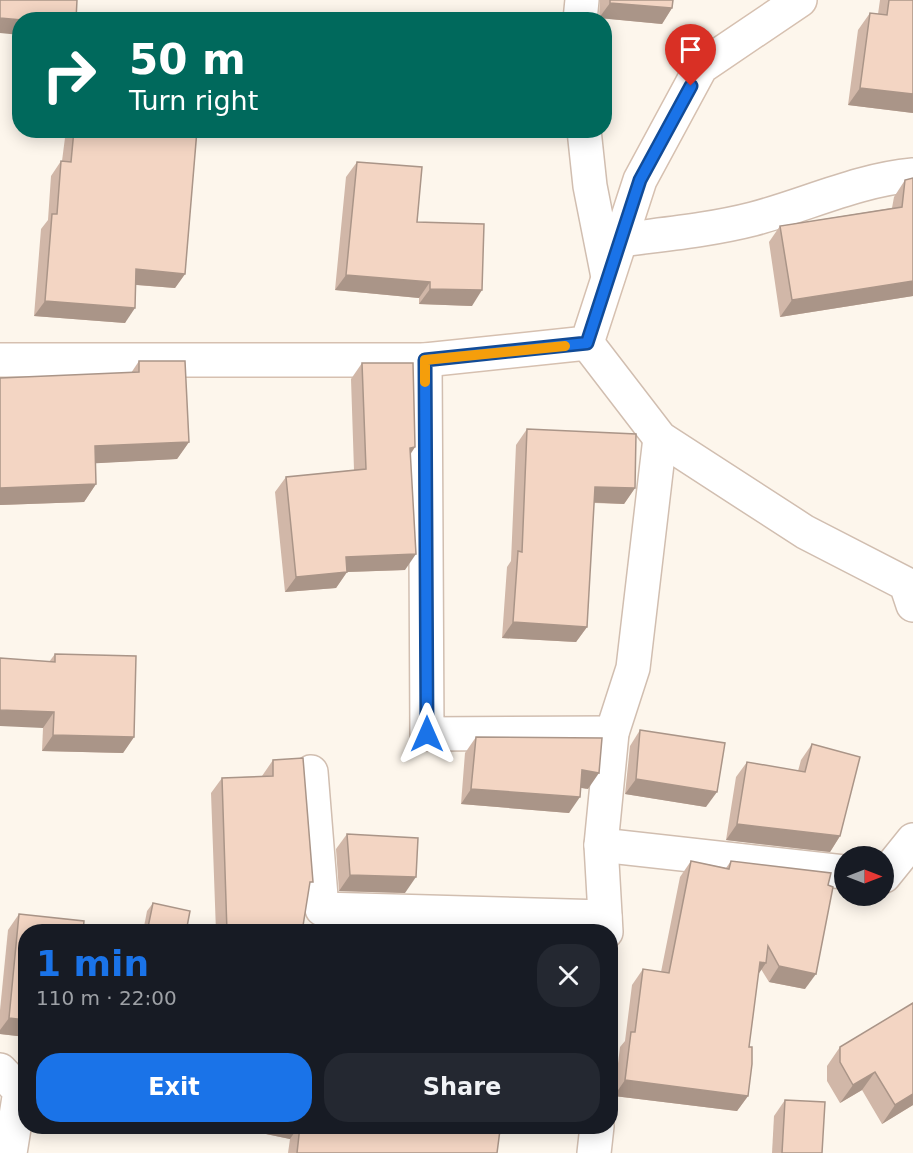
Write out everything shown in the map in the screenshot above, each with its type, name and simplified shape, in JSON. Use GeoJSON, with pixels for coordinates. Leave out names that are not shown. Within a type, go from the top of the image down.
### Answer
{"type":"FeatureCollection","features":[{"type":"Feature","properties":{"kind":"street"},"geometry":{"type":"LineString","coordinates":[[587,343],[640,180],[701,67],[800,0]]}},
{"type":"Feature","properties":{"kind":"street"},"geometry":{"type":"LineString","coordinates":[[585,138],[590,186],[608,279]]}},
{"type":"Feature","properties":{"kind":"street"},"geometry":{"type":"LineString","coordinates":[[621,240],[754,219],[878,180],[913,175]]}},
{"type":"Feature","properties":{"kind":"street"},"geometry":{"type":"LineString","coordinates":[[0,360],[425,360],[587,343]]}},
{"type":"Feature","properties":{"kind":"street"},"geometry":{"type":"LineString","coordinates":[[587,343],[660,438],[805,532],[906,584],[913,605]]}},
{"type":"Feature","properties":{"kind":"street"},"geometry":{"type":"LineString","coordinates":[[425,360],[427,734],[612,733]]}},
{"type":"Feature","properties":{"kind":"street"},"geometry":{"type":"LineString","coordinates":[[311,772],[322,909],[606,924],[601,845],[612,733],[633,669],[660,438]]}},
{"type":"Feature","properties":{"kind":"street"},"geometry":{"type":"LineString","coordinates":[[894,864],[913,840]]}},
{"type":"Feature","properties":{"kind":"street"},"geometry":{"type":"LineString","coordinates":[[601,845],[834,871]]}},
{"type":"Feature","properties":{"kind":"street"},"geometry":{"type":"LineString","coordinates":[[0,1070],[18,1089]]}},
{"type":"Feature","properties":{"kind":"street"},"geometry":{"type":"LineString","coordinates":[[10,1153],[18,1103]]}},
{"type":"Feature","properties":{"kind":"street"},"geometry":{"type":"LineString","coordinates":[[594,1153],[596,1134]]}},
{"type":"Feature","properties":{"kind":"building"},"geometry":{"type":"Polygon","coordinates":[[[0,0],[77,0],[76,12],[12,12],[12,19],[0,18],[0,0]]]}},
{"type":"Feature","properties":{"kind":"building"},"geometry":{"type":"Polygon","coordinates":[[[610,0],[673,0],[672,8],[610,3],[610,0]]]}},
{"type":"Feature","properties":{"kind":"building"},"geometry":{"type":"Polygon","coordinates":[[[889,0],[913,0],[913,94],[860,88],[870,13],[887,15],[889,0]]]}},
{"type":"Feature","properties":{"kind":"building"},"geometry":{"type":"Polygon","coordinates":[[[73,138],[196,138],[185,274],[136,269],[135,308],[45,301],[52,214],[57,214],[61,161],[71,162],[73,138]]]}},
{"type":"Feature","properties":{"kind":"building"},"geometry":{"type":"Polygon","coordinates":[[[357,162],[422,167],[417,222],[484,224],[482,290],[430,289],[430,282],[346,275],[357,162]]]}},
{"type":"Feature","properties":{"kind":"building"},"geometry":{"type":"Polygon","coordinates":[[[913,178],[913,281],[792,300],[780,226],[902,207],[905,180],[913,178]]]}},
{"type":"Feature","properties":{"kind":"building"},"geometry":{"type":"Polygon","coordinates":[[[139,361],[185,361],[189,442],[95,446],[96,484],[0,488],[0,378],[139,372],[139,361]]]}},
{"type":"Feature","properties":{"kind":"building"},"geometry":{"type":"Polygon","coordinates":[[[362,363],[413,363],[415,447],[410,448],[416,554],[346,557],[347,572],[296,577],[286,477],[366,469],[362,363]]]}},
{"type":"Feature","properties":{"kind":"building"},"geometry":{"type":"Polygon","coordinates":[[[527,429],[636,434],[635,488],[595,487],[587,627],[513,622],[518,551],[522,552],[527,429]]]}},
{"type":"Feature","properties":{"kind":"building"},"geometry":{"type":"Polygon","coordinates":[[[55,654],[136,656],[134,737],[53,735],[54,712],[0,710],[0,658],[55,662],[55,654]]]}},
{"type":"Feature","properties":{"kind":"building"},"geometry":{"type":"Polygon","coordinates":[[[640,730],[725,743],[717,792],[636,779],[640,730]]]}},
{"type":"Feature","properties":{"kind":"building"},"geometry":{"type":"Polygon","coordinates":[[[476,737],[602,738],[599,773],[582,770],[580,797],[471,789],[476,737]]]}},
{"type":"Feature","properties":{"kind":"building"},"geometry":{"type":"Polygon","coordinates":[[[812,744],[860,757],[840,836],[737,824],[747,762],[805,772],[812,744]]]}},
{"type":"Feature","properties":{"kind":"building"},"geometry":{"type":"Polygon","coordinates":[[[303,758],[313,882],[310,882],[303,924],[227,924],[222,778],[273,776],[273,760],[303,758]]]}},
{"type":"Feature","properties":{"kind":"building"},"geometry":{"type":"Polygon","coordinates":[[[347,834],[418,838],[416,877],[350,875],[347,834]]]}},
{"type":"Feature","properties":{"kind":"building"},"geometry":{"type":"Polygon","coordinates":[[[691,861],[729,869],[731,861],[831,873],[828,885],[833,887],[816,974],[779,966],[768,946],[766,963],[760,962],[749,1047],[752,1047],[752,1064],[748,1096],[625,1080],[631,1032],[635,1032],[643,969],[669,973],[691,861]]]}},
{"type":"Feature","properties":{"kind":"building"},"geometry":{"type":"Polygon","coordinates":[[[153,903],[190,911],[188,924],[149,924],[153,903]]]}},
{"type":"Feature","properties":{"kind":"building"},"geometry":{"type":"Polygon","coordinates":[[[19,914],[84,921],[84,924],[18,924],[19,914]]]}},
{"type":"Feature","properties":{"kind":"building"},"geometry":{"type":"Polygon","coordinates":[[[18,924],[18,1019],[9,1018],[18,924]]]}},
{"type":"Feature","properties":{"kind":"building"},"geometry":{"type":"Polygon","coordinates":[[[913,1003],[913,1094],[895,1105],[875,1072],[853,1085],[840,1062],[840,1047],[913,1003]]]}},
{"type":"Feature","properties":{"kind":"building"},"geometry":{"type":"Polygon","coordinates":[[[785,1100],[825,1102],[822,1153],[782,1153],[785,1100]]]}},
{"type":"Feature","properties":{"kind":"building"},"geometry":{"type":"Polygon","coordinates":[[[299,1134],[499,1134],[497,1153],[297,1153],[299,1134]]]}},
{"type":"Feature","properties":{"kind":"slow traffic"},"geometry":{"type":"LineString","coordinates":[[425,382],[425,360],[565,346]]}},
{"type":"Feature","properties":{"kind":"route"},"geometry":{"type":"LineString","coordinates":[[427,734],[425,360],[587,343],[640,180],[691,86]]}}]}
